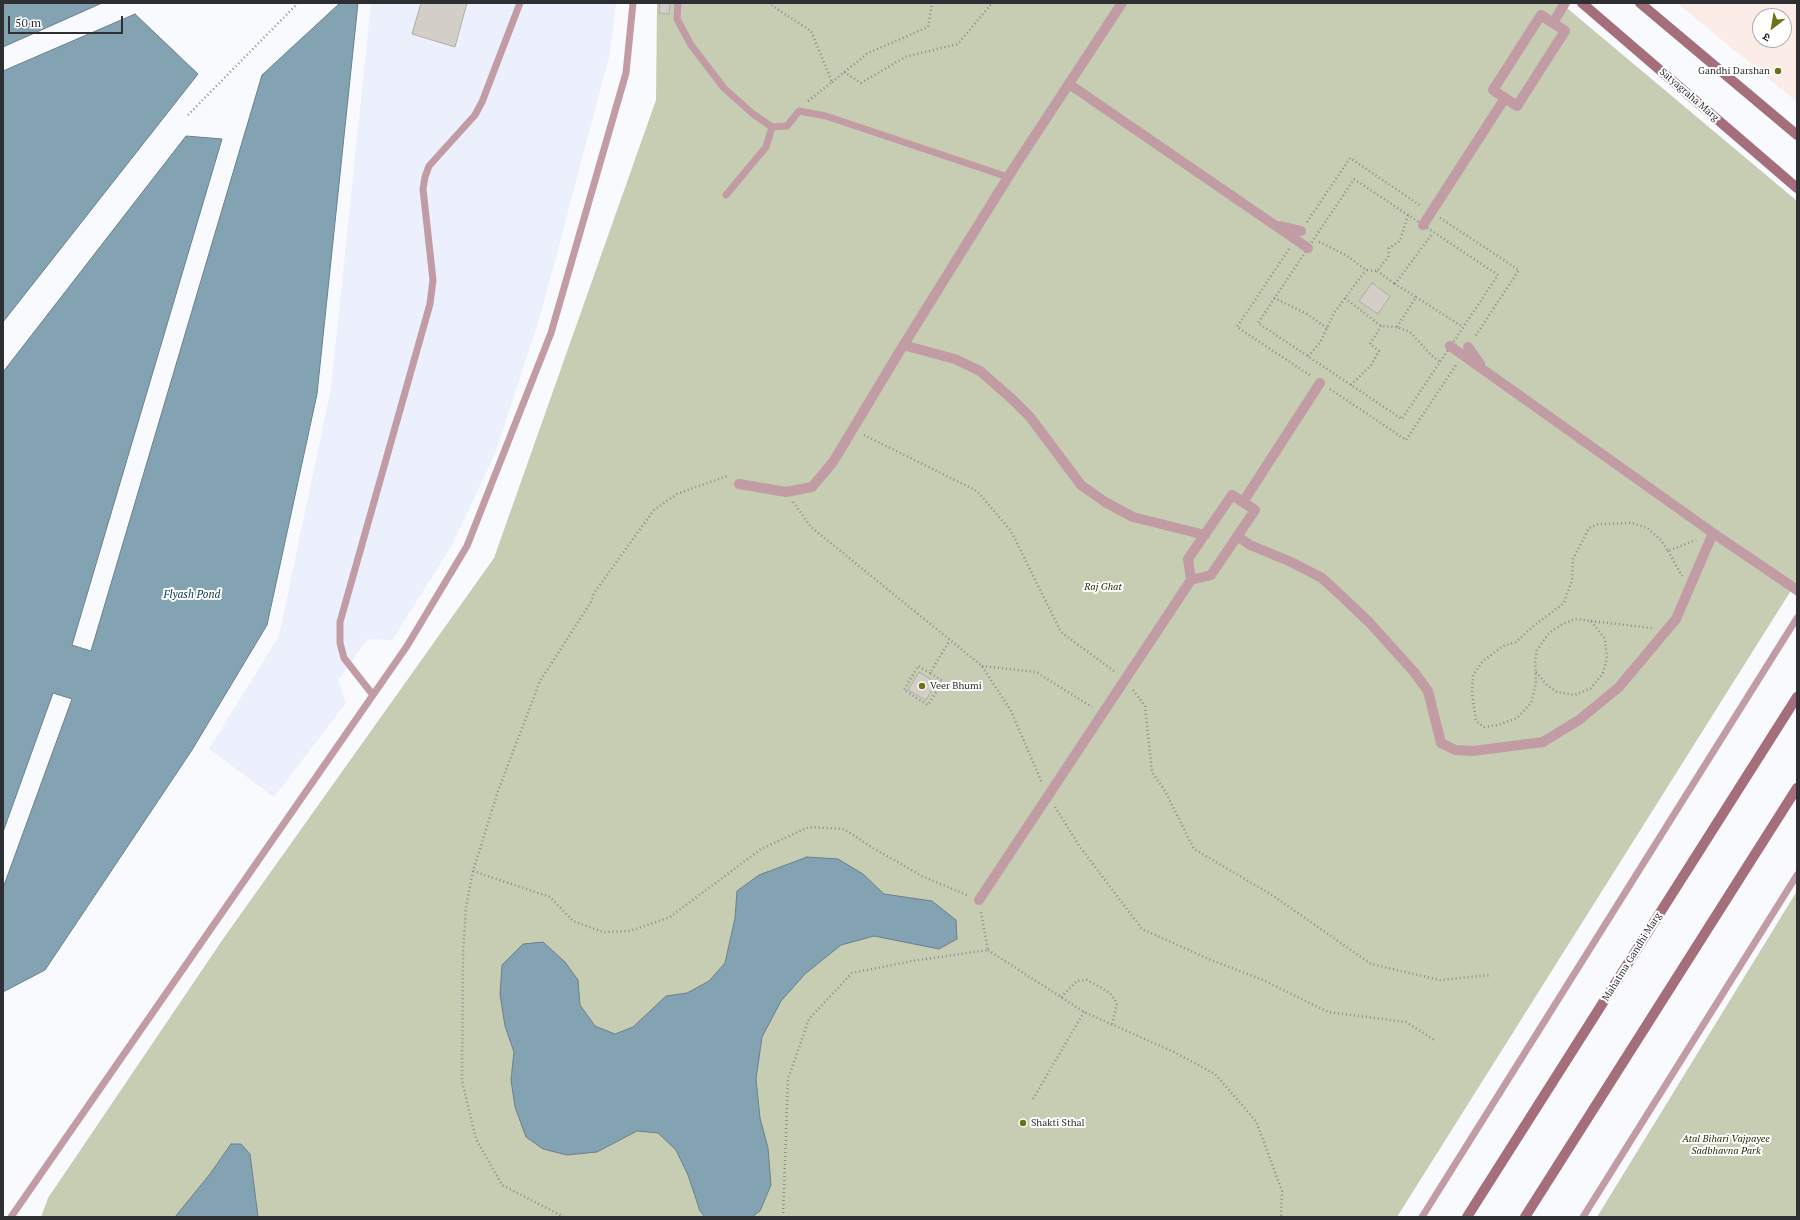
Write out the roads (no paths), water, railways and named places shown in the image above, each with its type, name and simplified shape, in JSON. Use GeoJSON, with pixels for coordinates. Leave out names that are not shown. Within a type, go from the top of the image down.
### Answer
{"type":"FeatureCollection","features":[{"type":"Feature","properties":{"kind":"main road","name":"Satyagraha Marg"},"geometry":{"type":"LineString","coordinates":[[1583,3],[1797,188]]}},
{"type":"Feature","properties":{"kind":"main road"},"geometry":{"type":"LineString","coordinates":[[1640,3],[1797,135]]}},
{"type":"Feature","properties":{"kind":"main road","name":"Mahatma Gandhi Marg"},"geometry":{"type":"LineString","coordinates":[[1467,1217],[1797,697]]}},
{"type":"Feature","properties":{"kind":"main road"},"geometry":{"type":"LineString","coordinates":[[1525,1217],[1797,788]]}},
{"type":"Feature","properties":{"kind":"street"},"geometry":{"type":"LineString","coordinates":[[739,484],[786,492],[812,487],[833,462],[903,345],[1008,177],[1122,3]]}},
{"type":"Feature","properties":{"kind":"street"},"geometry":{"type":"LineString","coordinates":[[1553,23],[1565,3]]}},
{"type":"Feature","properties":{"kind":"street"},"geometry":{"type":"LineString","coordinates":[[1541,15],[1553,23],[1565,31],[1517,106],[1493,90],[1541,15]]}},
{"type":"Feature","properties":{"kind":"street"},"geometry":{"type":"LineString","coordinates":[[1069,84],[1272,224],[1311,244]]}},
{"type":"Feature","properties":{"kind":"street"},"geometry":{"type":"LineString","coordinates":[[1423,225],[1505,98]]}},
{"type":"Feature","properties":{"kind":"street"},"geometry":{"type":"LineString","coordinates":[[1272,224],[1301,231]]}},
{"type":"Feature","properties":{"kind":"street"},"geometry":{"type":"LineString","coordinates":[[1272,224],[1291,246]]}},
{"type":"Feature","properties":{"kind":"street"},"geometry":{"type":"LineString","coordinates":[[903,345],[955,359],[980,372],[1011,398],[1030,417],[1081,485],[1105,502],[1133,517],[1205,535]]}},
{"type":"Feature","properties":{"kind":"street"},"geometry":{"type":"LineString","coordinates":[[1450,346],[1713,533],[1797,590]]}},
{"type":"Feature","properties":{"kind":"street"},"geometry":{"type":"LineString","coordinates":[[1468,347],[1485,370]]}},
{"type":"Feature","properties":{"kind":"street"},"geometry":{"type":"LineString","coordinates":[[1458,362],[1485,370]]}},
{"type":"Feature","properties":{"kind":"street"},"geometry":{"type":"LineString","coordinates":[[1243,502],[1320,383]]}},
{"type":"Feature","properties":{"kind":"street"},"geometry":{"type":"LineString","coordinates":[[979,900],[1191,580],[1188,559],[1232,495],[1255,510],[1211,575],[1191,580]]}},
{"type":"Feature","properties":{"kind":"street"},"geometry":{"type":"LineString","coordinates":[[1237,536],[1250,545],[1291,562],[1322,578],[1369,622],[1414,672],[1428,691],[1441,743],[1455,750],[1474,751],[1543,742],[1562,732],[1579,720],[1619,687],[1676,619],[1713,533]]}},
{"type":"Feature","properties":{"kind":"lane"},"geometry":{"type":"LineString","coordinates":[[373,694],[344,658],[340,643],[340,622],[430,304],[433,280],[423,189],[424,177],[429,166],[475,115],[482,102],[520,3]]}},
{"type":"Feature","properties":{"kind":"lane"},"geometry":{"type":"LineString","coordinates":[[11,1217],[407,646],[467,546],[551,333],[626,73],[633,3]]}},
{"type":"Feature","properties":{"kind":"lane"},"geometry":{"type":"LineString","coordinates":[[678,3],[677,19],[691,45],[724,88],[753,114],[772,127],[787,126],[799,111],[826,116],[1008,177]]}},
{"type":"Feature","properties":{"kind":"lane"},"geometry":{"type":"LineString","coordinates":[[726,195],[766,147],[772,127]]}},
{"type":"Feature","properties":{"kind":"lane"},"geometry":{"type":"LineString","coordinates":[[1422,1217],[1797,618]]}},
{"type":"Feature","properties":{"kind":"lane"},"geometry":{"type":"LineString","coordinates":[[1584,1217],[1797,875]]}},
{"type":"Feature","properties":{"kind":"water"},"geometry":{"type":"Polygon","coordinates":[[[3,3],[102,3],[3,47],[3,3]]]}},
{"type":"Feature","properties":{"kind":"water","name":"Flyash Pond"},"geometry":{"type":"Polygon","coordinates":[[[340,3],[358,3],[317,394],[267,625],[192,750],[45,970],[3,992],[3,888],[72,699],[53,693],[3,832],[3,372],[186,136],[222,139],[72,645],[91,651],[262,75],[340,3]]]}},
{"type":"Feature","properties":{"kind":"water"},"geometry":{"type":"Polygon","coordinates":[[[135,14],[198,74],[3,322],[3,71],[135,14]]]}},
{"type":"Feature","properties":{"kind":"water"},"geometry":{"type":"Polygon","coordinates":[[[807,857],[838,859],[863,874],[884,894],[932,901],[956,920],[957,939],[939,949],[874,936],[841,945],[805,974],[781,1001],[762,1037],[756,1079],[760,1118],[768,1148],[771,1185],[760,1211],[752,1217],[705,1217],[700,1211],[688,1175],[676,1150],[658,1133],[637,1131],[597,1152],[567,1155],[543,1149],[526,1137],[515,1107],[511,1080],[514,1052],[505,1026],[500,994],[502,965],[523,944],[543,942],[565,962],[578,980],[580,1005],[595,1026],[615,1034],[633,1027],[666,996],[687,993],[709,981],[725,963],[735,918],[737,891],[759,875],[807,857]]]}},
{"type":"Feature","properties":{"kind":"water"},"geometry":{"type":"Polygon","coordinates":[[[231,1144],[241,1144],[250,1154],[258,1217],[175,1217],[210,1174],[231,1144]]]}},
{"type":"Feature","properties":{"kind":"place","name":"Gandhi Darshan"},"geometry":{"type":"Point","coordinates":[1778,71]}},
{"type":"Feature","properties":{"kind":"place","name":"Veer Bhumi"},"geometry":{"type":"Point","coordinates":[922,686]}},
{"type":"Feature","properties":{"kind":"place","name":"Shakti Sthal"},"geometry":{"type":"Point","coordinates":[1023,1123]}},
{"type":"Feature","properties":{"kind":"park label","name":"Raj Ghat"},"geometry":{"type":"Point","coordinates":[1103,587]}},
{"type":"Feature","properties":{"kind":"park label","name":"Atal Bihari Vajpayee Sadbhavna Park"},"geometry":{"type":"Point","coordinates":[1726,1144]}}]}
